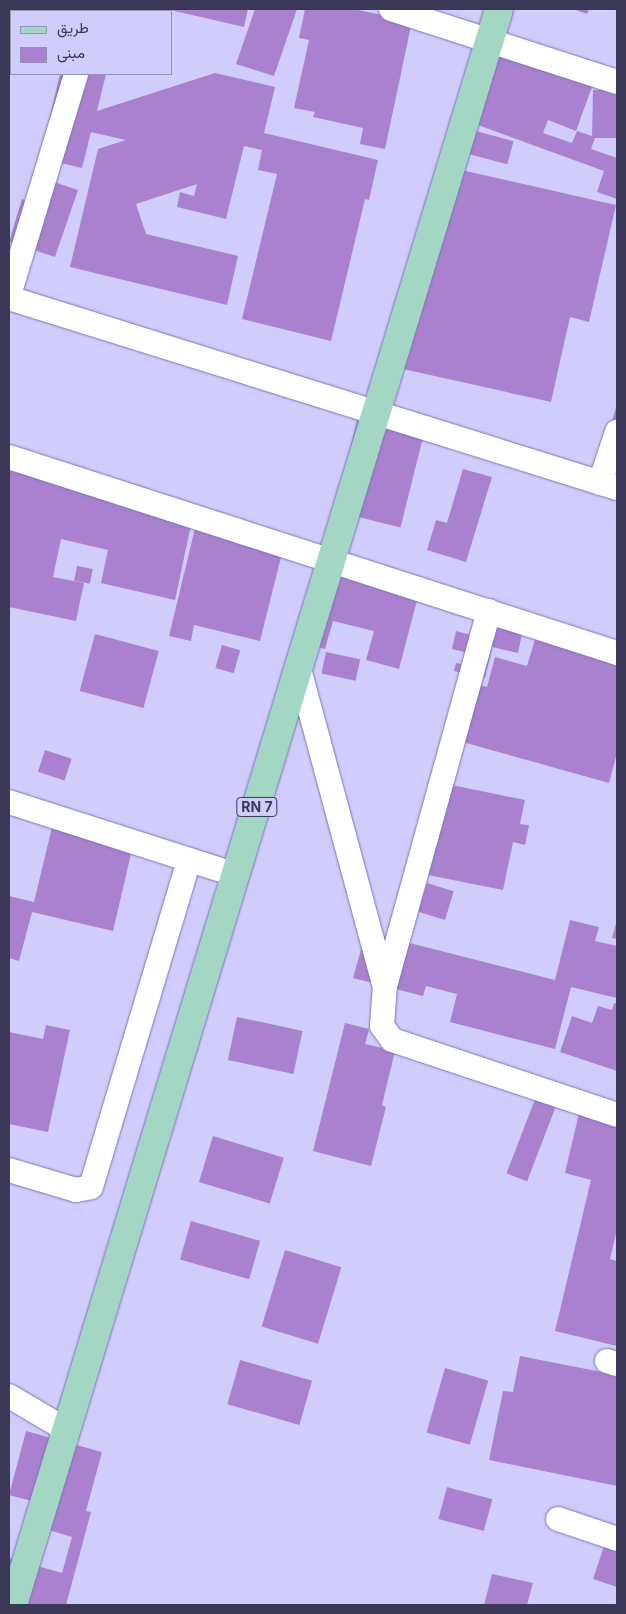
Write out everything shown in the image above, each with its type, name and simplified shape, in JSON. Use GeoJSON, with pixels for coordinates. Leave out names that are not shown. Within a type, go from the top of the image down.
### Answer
{"type":"FeatureCollection","features":[{"type":"Feature","properties":{"kind":"main road","name":"RN 7"},"geometry":{"type":"LineString","coordinates":[[13,1605],[65,1429],[377,414],[499,9]]}},
{"type":"Feature","properties":{"kind":"street"},"geometry":{"type":"LineString","coordinates":[[391,9],[617,82]]}},
{"type":"Feature","properties":{"kind":"street"},"geometry":{"type":"LineString","coordinates":[[76,75],[9,297],[609,486],[617,432]]}},
{"type":"Feature","properties":{"kind":"street"},"geometry":{"type":"LineString","coordinates":[[9,457],[617,653]]}},
{"type":"Feature","properties":{"kind":"street"},"geometry":{"type":"LineString","coordinates":[[490,611],[428,819],[384,984],[382,1026],[392,1040],[617,1116]]}},
{"type":"Feature","properties":{"kind":"street"},"geometry":{"type":"LineString","coordinates":[[299,669],[384,984]]}},
{"type":"Feature","properties":{"kind":"street"},"geometry":{"type":"LineString","coordinates":[[9,802],[236,875]]}},
{"type":"Feature","properties":{"kind":"street"},"geometry":{"type":"LineString","coordinates":[[9,1170],[76,1190],[91,1187],[189,860]]}},
{"type":"Feature","properties":{"kind":"street"},"geometry":{"type":"LineString","coordinates":[[9,1396],[65,1429]]}},
{"type":"Feature","properties":{"kind":"street"},"geometry":{"type":"LineString","coordinates":[[558,1519],[617,1539]]}},
{"type":"Feature","properties":{"kind":"building"},"geometry":{"type":"Polygon","coordinates":[[[9,9],[26,9],[10,10],[9,51],[9,9]]]}},
{"type":"Feature","properties":{"kind":"building"},"geometry":{"type":"Polygon","coordinates":[[[166,9],[248,9],[244,27],[166,9]]]}},
{"type":"Feature","properties":{"kind":"building"},"geometry":{"type":"Polygon","coordinates":[[[255,9],[297,9],[274,76],[236,64],[255,9]]]}},
{"type":"Feature","properties":{"kind":"building"},"geometry":{"type":"Polygon","coordinates":[[[305,9],[353,9],[412,21],[385,149],[360,144],[363,128],[313,117],[315,112],[294,108],[309,40],[299,38],[305,9]]]}},
{"type":"Feature","properties":{"kind":"building"},"geometry":{"type":"Polygon","coordinates":[[[573,9],[589,9],[587,14],[573,9]]]}},
{"type":"Feature","properties":{"kind":"building"},"geometry":{"type":"Polygon","coordinates":[[[493,51],[592,87],[576,131],[548,120],[543,133],[572,143],[577,131],[592,136],[593,90],[617,90],[617,138],[595,138],[591,149],[617,158],[617,199],[597,192],[604,171],[467,121],[493,51]]]}},
{"type":"Feature","properties":{"kind":"building"},"geometry":{"type":"Polygon","coordinates":[[[215,73],[275,87],[264,133],[378,160],[369,200],[365,199],[331,341],[242,319],[277,174],[258,170],[262,150],[244,146],[226,219],[177,207],[180,192],[194,196],[197,184],[136,204],[146,234],[238,256],[227,305],[70,267],[98,149],[126,140],[91,132],[82,168],[40,158],[60,75],[106,75],[97,111],[215,73]]]}},
{"type":"Feature","properties":{"kind":"building"},"geometry":{"type":"Polygon","coordinates":[[[472,130],[514,141],[507,164],[466,153],[472,130]]]}},
{"type":"Feature","properties":{"kind":"building"},"geometry":{"type":"Polygon","coordinates":[[[439,165],[616,205],[589,322],[570,317],[551,402],[403,369],[439,165]]]}},
{"type":"Feature","properties":{"kind":"building"},"geometry":{"type":"Polygon","coordinates":[[[36,176],[78,190],[55,257],[9,242],[22,199],[27,201],[36,176]]]}},
{"type":"Feature","properties":{"kind":"building"},"geometry":{"type":"Polygon","coordinates":[[[617,404],[617,434],[609,431],[617,404]]]}},
{"type":"Feature","properties":{"kind":"building"},"geometry":{"type":"Polygon","coordinates":[[[358,417],[424,433],[401,528],[335,511],[358,417]]]}},
{"type":"Feature","properties":{"kind":"building"},"geometry":{"type":"Polygon","coordinates":[[[463,469],[492,477],[466,562],[427,550],[436,520],[447,523],[463,469]]]}},
{"type":"Feature","properties":{"kind":"building"},"geometry":{"type":"Polygon","coordinates":[[[9,471],[194,511],[175,600],[101,583],[108,550],[61,539],[53,577],[84,583],[76,621],[9,607],[9,471]]]}},
{"type":"Feature","properties":{"kind":"building"},"geometry":{"type":"Polygon","coordinates":[[[196,524],[284,545],[260,641],[194,625],[191,641],[169,636],[196,524]]]}},
{"type":"Feature","properties":{"kind":"building"},"geometry":{"type":"Polygon","coordinates":[[[320,562],[420,589],[399,669],[366,660],[374,631],[333,621],[325,649],[299,642],[320,562]]]}},
{"type":"Feature","properties":{"kind":"building"},"geometry":{"type":"Polygon","coordinates":[[[77,566],[93,569],[90,584],[74,581],[77,566]]]}},
{"type":"Feature","properties":{"kind":"building"},"geometry":{"type":"Polygon","coordinates":[[[475,619],[523,629],[518,653],[492,647],[485,678],[454,671],[456,663],[474,667],[477,655],[452,649],[456,631],[471,635],[475,619]]]}},
{"type":"Feature","properties":{"kind":"building"},"geometry":{"type":"Polygon","coordinates":[[[538,630],[617,653],[617,753],[609,783],[452,739],[468,682],[487,687],[495,657],[527,666],[538,630]]]}},
{"type":"Feature","properties":{"kind":"building"},"geometry":{"type":"Polygon","coordinates":[[[95,634],[159,651],[143,708],[80,691],[95,634]]]}},
{"type":"Feature","properties":{"kind":"building"},"geometry":{"type":"Polygon","coordinates":[[[222,645],[240,650],[234,673],[215,668],[222,645]]]}},
{"type":"Feature","properties":{"kind":"building"},"geometry":{"type":"Polygon","coordinates":[[[326,652],[360,659],[356,681],[321,674],[326,652]]]}},
{"type":"Feature","properties":{"kind":"building"},"geometry":{"type":"Polygon","coordinates":[[[45,750],[72,759],[65,781],[38,772],[45,750]]]}},
{"type":"Feature","properties":{"kind":"building"},"geometry":{"type":"Polygon","coordinates":[[[447,784],[525,800],[520,824],[529,825],[525,845],[513,842],[503,890],[428,875],[447,784]]]}},
{"type":"Feature","properties":{"kind":"building"},"geometry":{"type":"Polygon","coordinates":[[[53,823],[134,841],[113,931],[32,912],[19,961],[9,958],[9,896],[34,902],[53,823]]]}},
{"type":"Feature","properties":{"kind":"building"},"geometry":{"type":"Polygon","coordinates":[[[427,883],[454,891],[445,920],[418,912],[427,883]]]}},
{"type":"Feature","properties":{"kind":"building"},"geometry":{"type":"Polygon","coordinates":[[[570,920],[599,927],[595,941],[617,946],[617,998],[571,987],[555,1049],[450,1022],[457,994],[426,986],[423,996],[353,978],[366,932],[555,980],[570,920]]]}},
{"type":"Feature","properties":{"kind":"building"},"geometry":{"type":"Polygon","coordinates":[[[617,920],[617,939],[612,938],[617,920]]]}},
{"type":"Feature","properties":{"kind":"building"},"geometry":{"type":"Polygon","coordinates":[[[614,1003],[617,1004],[617,1071],[560,1052],[572,1016],[592,1023],[598,1006],[612,1010],[614,1003]]]}},
{"type":"Feature","properties":{"kind":"building"},"geometry":{"type":"Polygon","coordinates":[[[237,1017],[303,1031],[293,1074],[228,1060],[237,1017]]]}},
{"type":"Feature","properties":{"kind":"building"},"geometry":{"type":"Polygon","coordinates":[[[345,1023],[369,1029],[365,1044],[395,1051],[382,1105],[386,1107],[371,1166],[313,1151],[345,1023]]]}},
{"type":"Feature","properties":{"kind":"building"},"geometry":{"type":"Polygon","coordinates":[[[46,1025],[70,1030],[48,1132],[9,1124],[9,1032],[43,1039],[46,1025]]]}},
{"type":"Feature","properties":{"kind":"building"},"geometry":{"type":"Polygon","coordinates":[[[537,1094],[558,1102],[527,1181],[507,1173],[537,1094]]]}},
{"type":"Feature","properties":{"kind":"building"},"geometry":{"type":"Polygon","coordinates":[[[579,1113],[617,1122],[617,1230],[610,1259],[617,1261],[617,1346],[555,1331],[591,1180],[565,1173],[579,1113]]]}},
{"type":"Feature","properties":{"kind":"building"},"geometry":{"type":"Polygon","coordinates":[[[213,1136],[284,1158],[270,1204],[199,1182],[213,1136]]]}},
{"type":"Feature","properties":{"kind":"building"},"geometry":{"type":"Polygon","coordinates":[[[191,1221],[260,1241],[249,1279],[180,1259],[191,1221]]]}},
{"type":"Feature","properties":{"kind":"building"},"geometry":{"type":"Polygon","coordinates":[[[285,1250],[341,1267],[318,1344],[262,1327],[285,1250]]]}},
{"type":"Feature","properties":{"kind":"building"},"geometry":{"type":"Polygon","coordinates":[[[520,1356],[617,1375],[617,1486],[489,1460],[503,1391],[513,1392],[520,1356]]]}},
{"type":"Feature","properties":{"kind":"building"},"geometry":{"type":"Polygon","coordinates":[[[240,1360],[312,1381],[299,1425],[227,1404],[240,1360]]]}},
{"type":"Feature","properties":{"kind":"building"},"geometry":{"type":"Polygon","coordinates":[[[445,1368],[488,1380],[470,1445],[427,1432],[445,1368]]]}},
{"type":"Feature","properties":{"kind":"building"},"geometry":{"type":"Polygon","coordinates":[[[26,1431],[102,1452],[86,1511],[91,1512],[66,1605],[9,1605],[9,1558],[62,1573],[72,1537],[45,1529],[51,1506],[9,1495],[26,1431]]]}},
{"type":"Feature","properties":{"kind":"building"},"geometry":{"type":"Polygon","coordinates":[[[447,1487],[492,1499],[484,1531],[438,1519],[447,1487]]]}},
{"type":"Feature","properties":{"kind":"building"},"geometry":{"type":"Polygon","coordinates":[[[607,1537],[617,1540],[617,1587],[593,1579],[607,1537]]]}},
{"type":"Feature","properties":{"kind":"building"},"geometry":{"type":"Polygon","coordinates":[[[492,1574],[533,1583],[527,1605],[484,1605],[492,1574]]]}}]}
